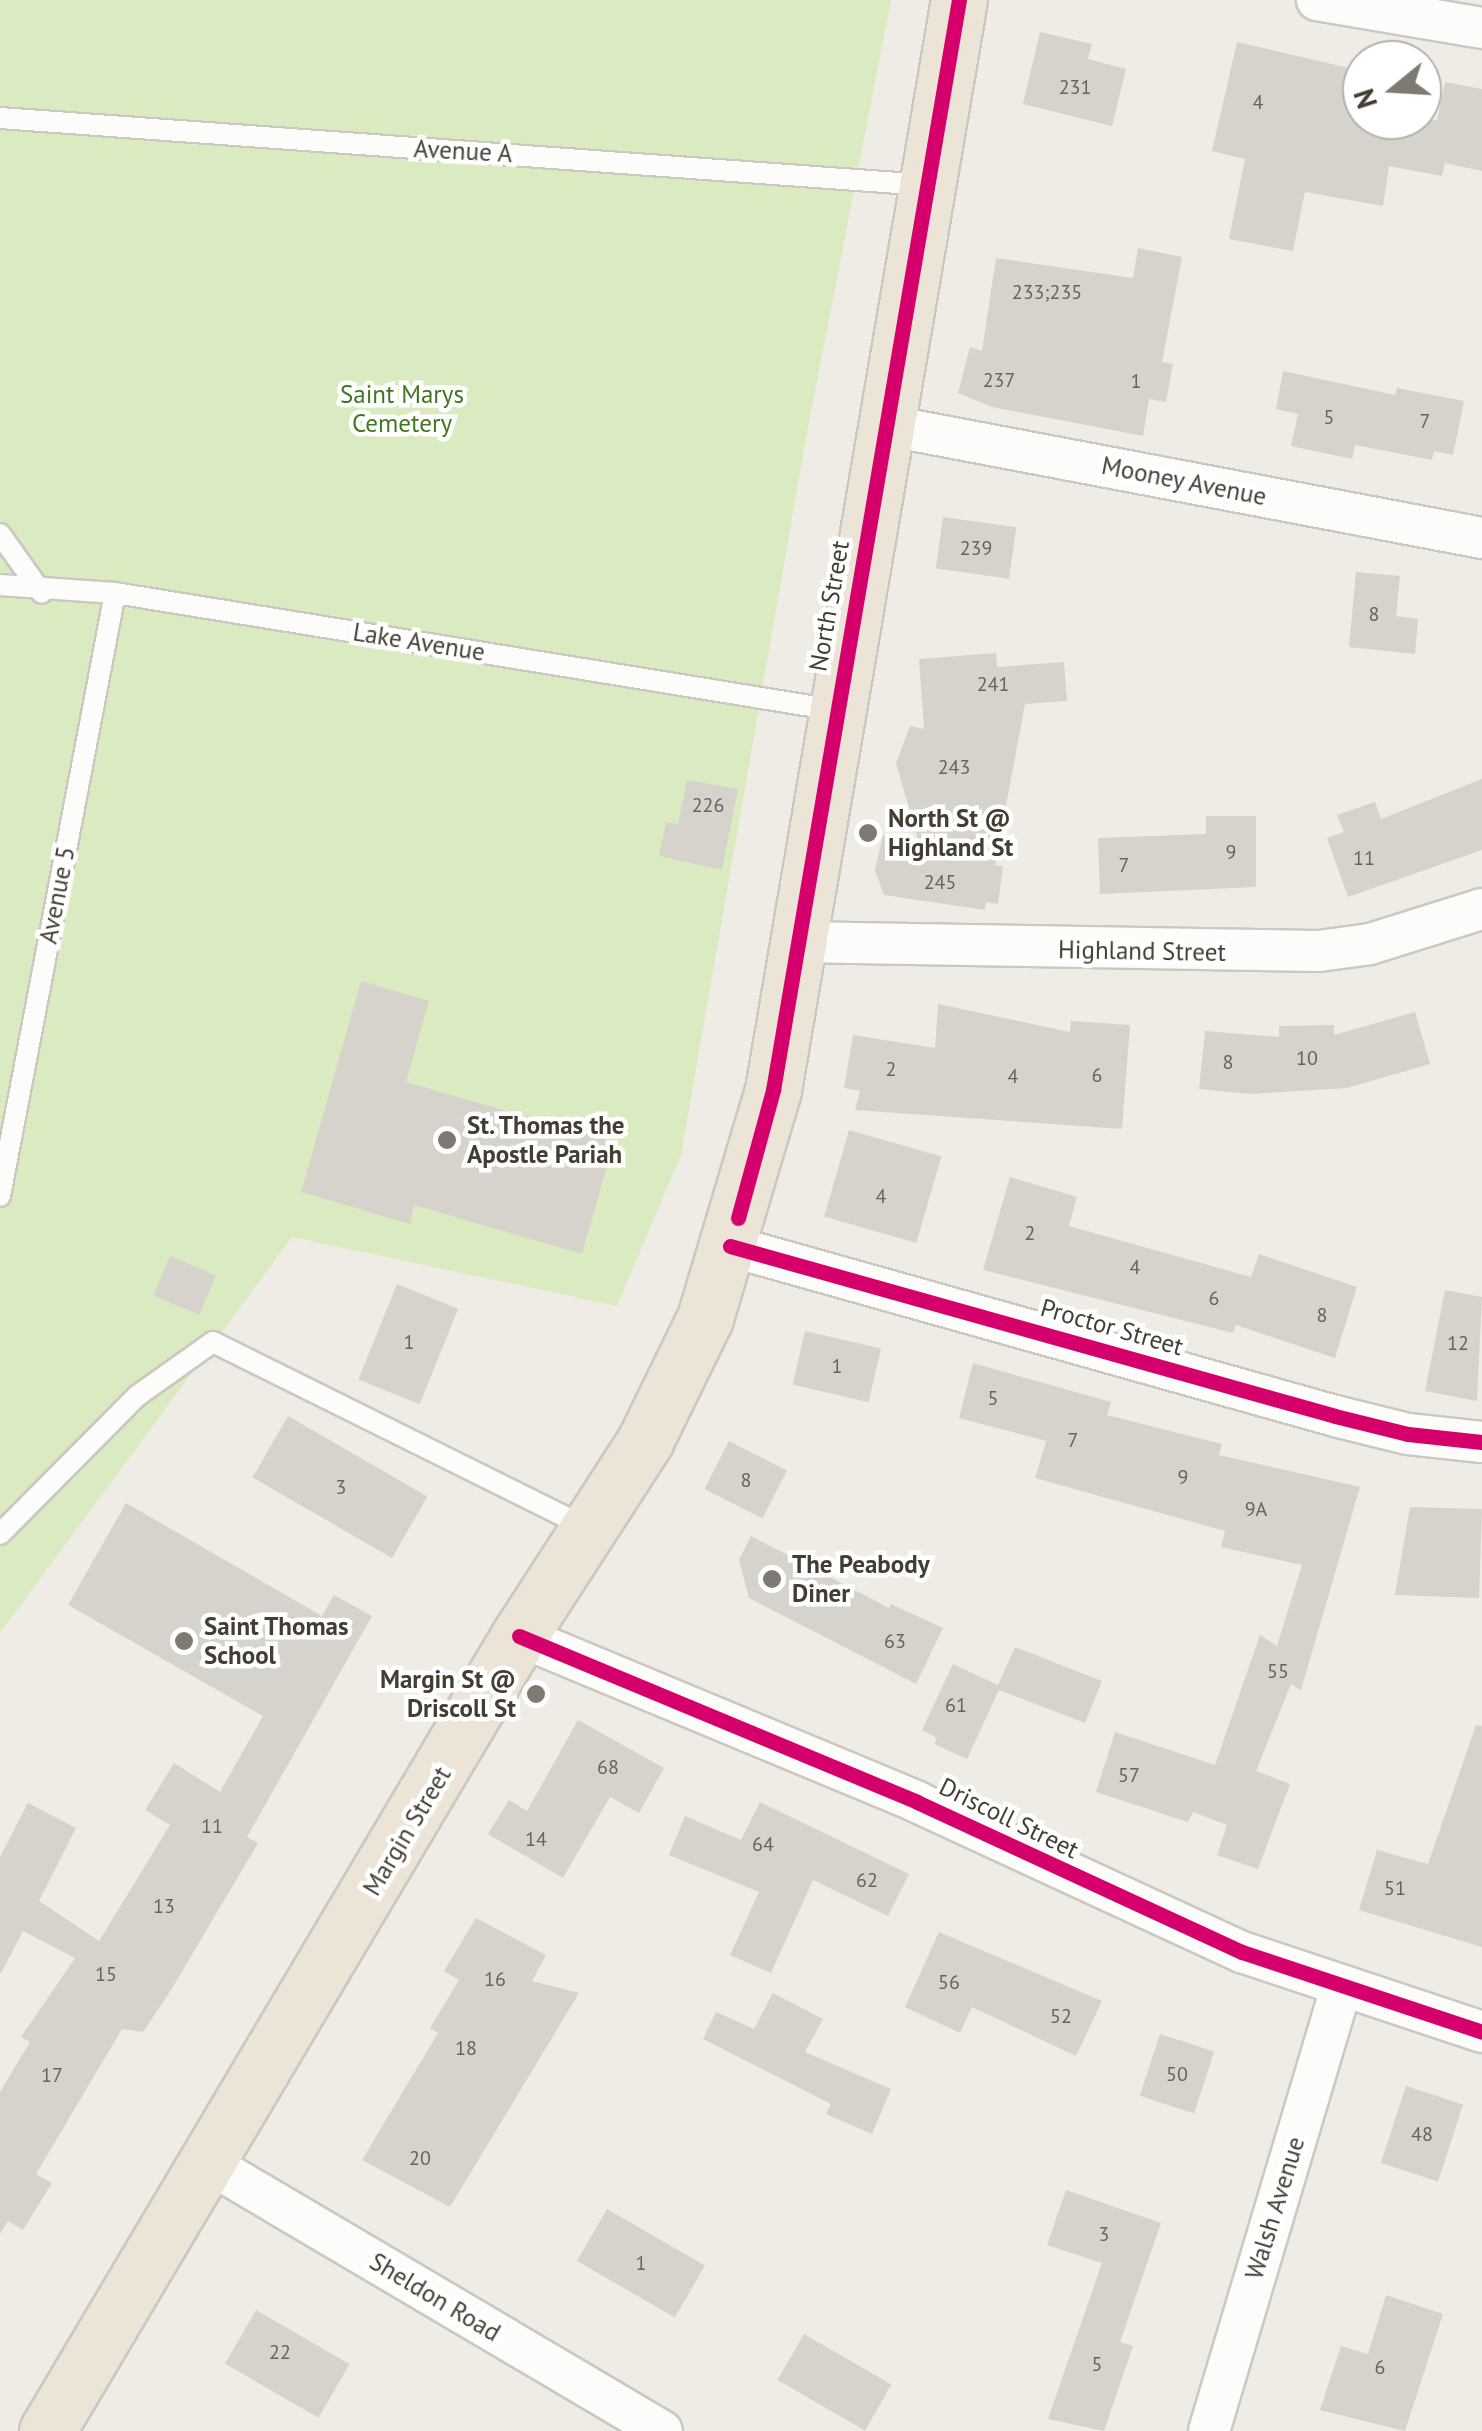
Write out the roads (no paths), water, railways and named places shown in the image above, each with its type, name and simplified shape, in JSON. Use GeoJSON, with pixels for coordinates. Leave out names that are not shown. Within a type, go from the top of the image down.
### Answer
{"type":"FeatureCollection","features":[{"type":"Feature","properties":{"kind":"highway","name":"North Street"},"geometry":{"type":"LineString","coordinates":[[734,1232],[773,1090],[959,0]]}},
{"type":"Feature","properties":{"kind":"highway","name":"Margin Street"},"geometry":{"type":"LineString","coordinates":[[47,2431],[520,1636],[645,1441],[704,1318],[734,1232]]}},
{"type":"Feature","properties":{"kind":"street"},"geometry":{"type":"LineString","coordinates":[[1317,0],[1482,28]]}},
{"type":"Feature","properties":{"kind":"street","name":"Mooney Avenue"},"geometry":{"type":"LineString","coordinates":[[886,424],[1482,538]]}},
{"type":"Feature","properties":{"kind":"street","name":"Highland Street"},"geometry":{"type":"LineString","coordinates":[[796,942],[1319,951],[1370,944],[1482,909]]}},
{"type":"Feature","properties":{"kind":"street","name":"Proctor Street"},"geometry":{"type":"LineString","coordinates":[[734,1232],[1335,1416],[1408,1434],[1482,1442]]}},
{"type":"Feature","properties":{"kind":"street","name":"Driscoll Street"},"geometry":{"type":"LineString","coordinates":[[520,1636],[917,1802],[1242,1952],[1482,2032]]}},
{"type":"Feature","properties":{"kind":"street","name":"Walsh Avenue"},"geometry":{"type":"LineString","coordinates":[[1209,2431],[1342,1985]]}},
{"type":"Feature","properties":{"kind":"street","name":"Sheldon Road"},"geometry":{"type":"LineString","coordinates":[[208,2163],[662,2431]]}},
{"type":"Feature","properties":{"kind":"lane","name":"Avenue A"},"geometry":{"type":"LineString","coordinates":[[0,118],[927,185]]}},
{"type":"Feature","properties":{"kind":"lane"},"geometry":{"type":"LineString","coordinates":[[0,534],[42,593]]}},
{"type":"Feature","properties":{"kind":"lane","name":"Lake Avenue"},"geometry":{"type":"LineString","coordinates":[[0,586],[42,593],[115,594],[836,710]]}},
{"type":"Feature","properties":{"kind":"lane","name":"Avenue 5"},"geometry":{"type":"LineString","coordinates":[[0,1196],[115,594]]}},
{"type":"Feature","properties":{"kind":"lane"},"geometry":{"type":"LineString","coordinates":[[0,1534],[137,1396],[213,1342],[588,1529]]}},
{"type":"Feature","properties":{"kind":"place","name":"North St @ Highland St"},"geometry":{"type":"Point","coordinates":[868,833]}},
{"type":"Feature","properties":{"kind":"place","name":"St. Thomas the Apostle Pariah"},"geometry":{"type":"Point","coordinates":[447,1140]}},
{"type":"Feature","properties":{"kind":"place","name":"The Peabody Diner"},"geometry":{"type":"Point","coordinates":[772,1579]}},
{"type":"Feature","properties":{"kind":"place","name":"Saint Thomas School"},"geometry":{"type":"Point","coordinates":[184,1641]}},
{"type":"Feature","properties":{"kind":"place","name":"Margin St @ Driscoll St"},"geometry":{"type":"Point","coordinates":[536,1694]}},
{"type":"Feature","properties":{"kind":"park label","name":"Saint Marys Cemetery"},"geometry":{"type":"Point","coordinates":[402,410]}}]}
